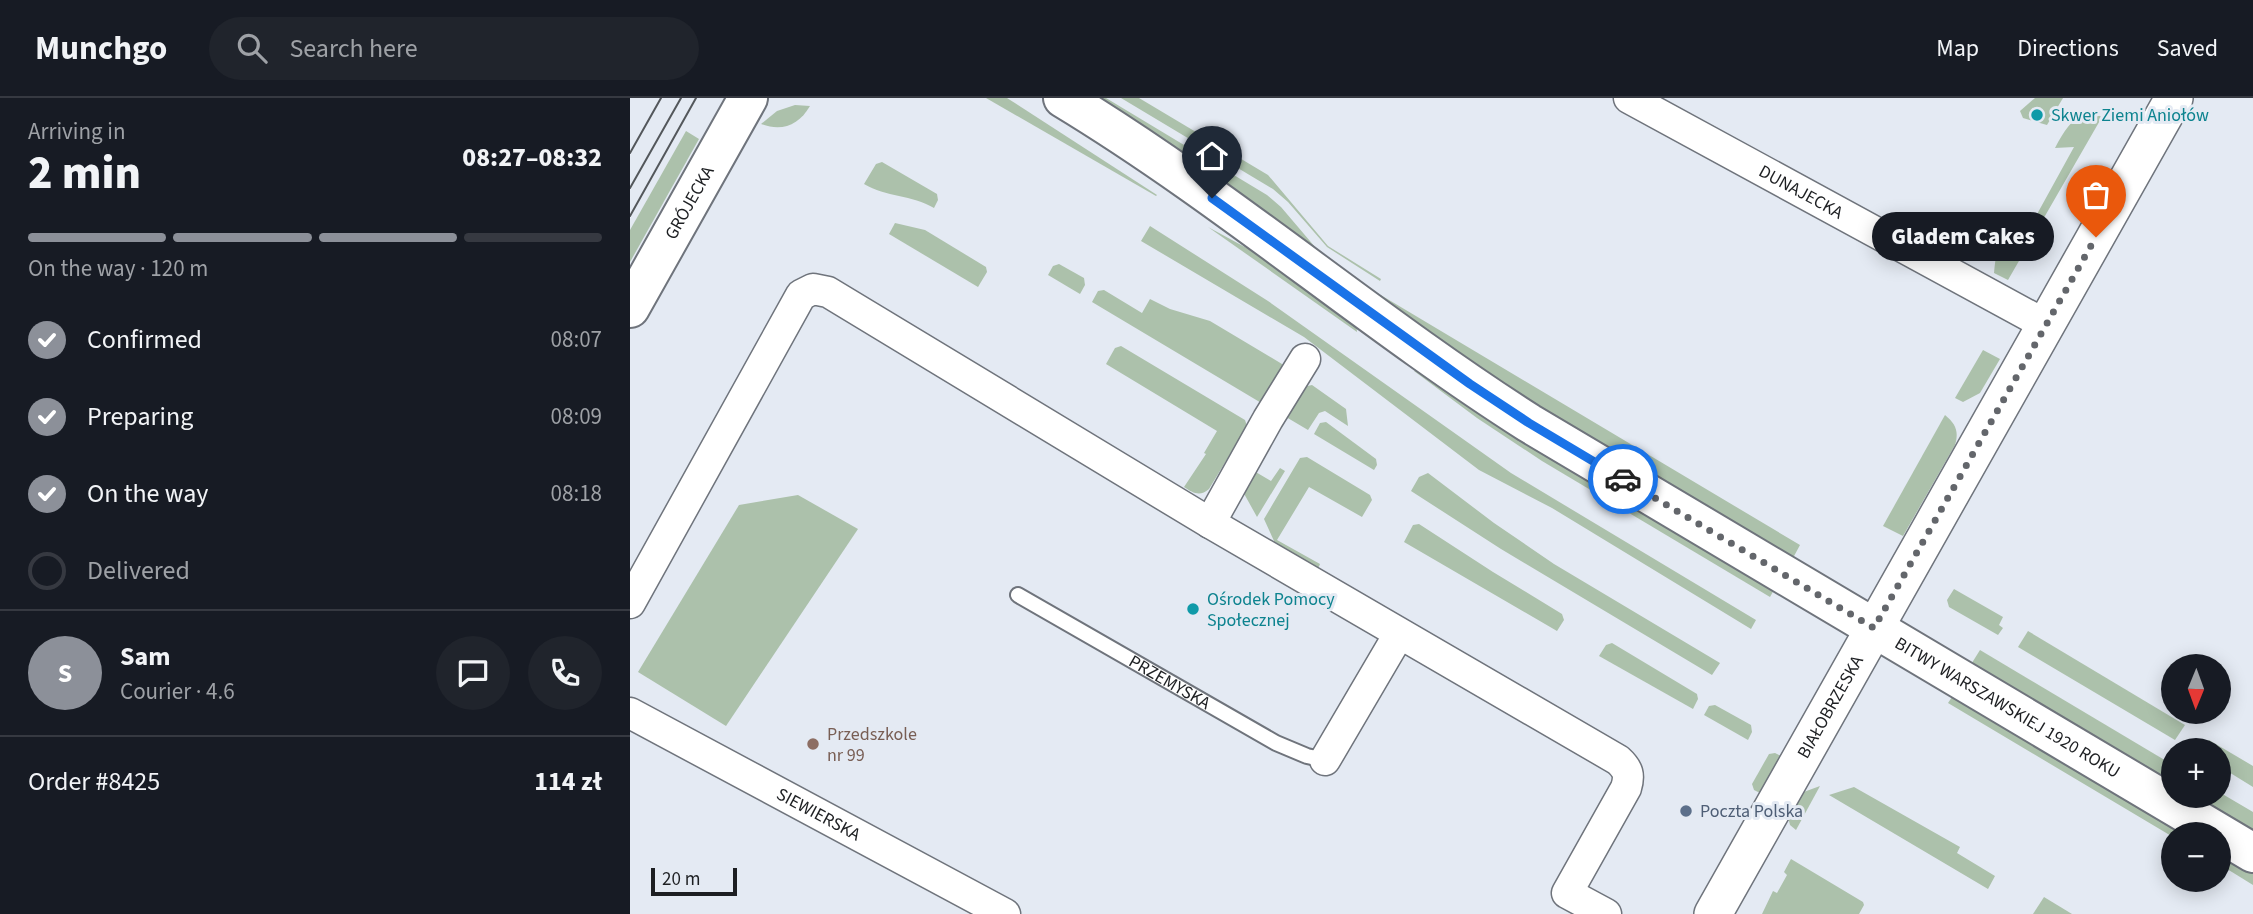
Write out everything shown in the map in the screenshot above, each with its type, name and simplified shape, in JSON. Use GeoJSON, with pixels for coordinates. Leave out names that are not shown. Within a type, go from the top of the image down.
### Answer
{"type":"FeatureCollection","features":[{"type":"Feature","properties":{"kind":"main road","name":"GRÓJECKA"},"geometry":{"type":"LineString","coordinates":[[630,308],[748,98]]}},
{"type":"Feature","properties":{"kind":"main road","name":"BITWY WARSZAWSKIEJ 1920 ROKU"},"geometry":{"type":"LineString","coordinates":[[1063,98],[1172,170],[1510,411],[2253,853]]}},
{"type":"Feature","properties":{"kind":"street","name":"DUNAJECKA"},"geometry":{"type":"LineString","coordinates":[[1629,98],[2046,325]]}},
{"type":"Feature","properties":{"kind":"street","name":"BIAŁOBRZESKA"},"geometry":{"type":"LineString","coordinates":[[1713,914],[2174,98]]}},
{"type":"Feature","properties":{"kind":"street"},"geometry":{"type":"LineString","coordinates":[[630,603],[801,295],[813,289],[828,292],[1210,523],[1618,760],[1626,767],[1629,779],[1626,788],[1567,893],[1606,914]]}},
{"type":"Feature","properties":{"kind":"street"},"geometry":{"type":"LineString","coordinates":[[1210,523],[1305,359]]}},
{"type":"Feature","properties":{"kind":"street"},"geometry":{"type":"LineString","coordinates":[[1325,760],[1399,634]]}},
{"type":"Feature","properties":{"kind":"street","name":"SIEWIERSKA"},"geometry":{"type":"LineString","coordinates":[[630,713],[1004,914]]}},
{"type":"Feature","properties":{"kind":"lane","name":"PRZEMYSKA"},"geometry":{"type":"LineString","coordinates":[[1017,595],[1276,743],[1307,756],[1325,760]]}},
{"type":"Feature","properties":{"kind":"green space"},"geometry":{"type":"Polygon","coordinates":[[[986,98],[1007,98],[1157,195],[1156,196],[986,98]]]}},
{"type":"Feature","properties":{"kind":"green space"},"geometry":{"type":"Polygon","coordinates":[[[1095,98],[1106,98],[1267,195],[1281,207],[1321,254],[1374,291],[1800,545],[1793,558],[1509,389],[1095,98]]]}},
{"type":"Feature","properties":{"kind":"green space"},"geometry":{"type":"Polygon","coordinates":[[[1121,98],[1139,98],[1268,175],[1328,246],[1381,279],[1380,281],[1327,247],[1288,202],[1273,189],[1121,98]]]}},
{"type":"Feature","properties":{"kind":"green space","name":"Skwer Ziemi Aniołów"},"geometry":{"type":"Polygon","coordinates":[[[2035,98],[2063,98],[2047,125],[2023,118],[2020,111],[2035,98]]]}},
{"type":"Feature","properties":{"kind":"green space"},"geometry":{"type":"Polygon","coordinates":[[[795,105],[810,106],[801,118],[789,125],[776,127],[761,124],[777,111],[795,105]]]}},
{"type":"Feature","properties":{"kind":"green space"},"geometry":{"type":"Polygon","coordinates":[[[2088,111],[2102,117],[2008,280],[1994,273],[1998,250],[2004,243],[2026,234],[2074,147],[2055,148],[2072,122],[2088,111]]]}},
{"type":"Feature","properties":{"kind":"green space"},"geometry":{"type":"Polygon","coordinates":[[[686,131],[699,139],[630,262],[630,230],[686,131]]]}},
{"type":"Feature","properties":{"kind":"green space"},"geometry":{"type":"Polygon","coordinates":[[[882,162],[937,194],[938,200],[934,208],[864,184],[876,164],[882,162]]]}},
{"type":"Feature","properties":{"kind":"green space"},"geometry":{"type":"Polygon","coordinates":[[[895,223],[925,230],[986,267],[987,272],[978,287],[889,234],[895,223]]]}},
{"type":"Feature","properties":{"kind":"green space"},"geometry":{"type":"Polygon","coordinates":[[[1150,226],[1268,301],[1511,473],[1756,620],[1751,629],[1552,508],[1479,470],[1304,337],[1141,241],[1150,226]]]}},
{"type":"Feature","properties":{"kind":"green space"},"geometry":{"type":"Polygon","coordinates":[[[1208,227],[1254,252],[1356,321],[1357,332],[1208,227]]]}},
{"type":"Feature","properties":{"kind":"green space"},"geometry":{"type":"Polygon","coordinates":[[[1059,264],[1084,278],[1085,285],[1080,294],[1048,275],[1053,266],[1059,264]]]}},
{"type":"Feature","properties":{"kind":"green space"},"geometry":{"type":"Polygon","coordinates":[[[1104,290],[1142,313],[1150,299],[1170,309],[1210,321],[1282,364],[1284,369],[1268,407],[1092,302],[1098,291],[1104,290]]]}},
{"type":"Feature","properties":{"kind":"green space"},"geometry":{"type":"Polygon","coordinates":[[[1121,346],[1245,420],[1247,426],[1209,489],[1203,493],[1196,493],[1184,487],[1206,454],[1204,453],[1217,431],[1106,364],[1115,348],[1121,346]]]}},
{"type":"Feature","properties":{"kind":"green space"},"geometry":{"type":"Polygon","coordinates":[[[1983,350],[2000,359],[1980,393],[1963,402],[1955,398],[1983,350]]]}},
{"type":"Feature","properties":{"kind":"green space"},"geometry":{"type":"Polygon","coordinates":[[[1422,370],[1775,588],[1770,597],[1542,461],[1477,418],[1414,371],[1422,370]]]}},
{"type":"Feature","properties":{"kind":"green space"},"geometry":{"type":"Polygon","coordinates":[[[1312,385],[1346,409],[1348,426],[1325,411],[1319,413],[1308,430],[1281,414],[1303,387],[1312,385]]]}},
{"type":"Feature","properties":{"kind":"green space"},"geometry":{"type":"Polygon","coordinates":[[[1945,415],[1956,428],[1955,445],[1903,536],[1883,526],[1945,415]]]}},
{"type":"Feature","properties":{"kind":"green space"},"geometry":{"type":"Polygon","coordinates":[[[1326,422],[1376,459],[1374,470],[1314,434],[1320,423],[1326,422]]]}},
{"type":"Feature","properties":{"kind":"green space"},"geometry":{"type":"Polygon","coordinates":[[[1307,457],[1370,495],[1372,500],[1362,517],[1309,487],[1277,540],[1320,564],[1318,569],[1273,544],[1264,519],[1300,458],[1307,457]]]}},
{"type":"Feature","properties":{"kind":"green space"},"geometry":{"type":"Polygon","coordinates":[[[1280,468],[1285,471],[1257,517],[1242,490],[1254,471],[1271,481],[1280,468]]]}},
{"type":"Feature","properties":{"kind":"green space"},"geometry":{"type":"Polygon","coordinates":[[[1428,473],[1554,564],[1720,663],[1712,675],[1501,549],[1411,491],[1419,477],[1428,473]]]}},
{"type":"Feature","properties":{"kind":"green space"},"geometry":{"type":"Polygon","coordinates":[[[798,495],[858,529],[726,726],[638,672],[739,505],[798,495]]]}},
{"type":"Feature","properties":{"kind":"green space"},"geometry":{"type":"Polygon","coordinates":[[[1419,524],[1562,614],[1564,620],[1557,631],[1404,542],[1413,525],[1419,524]]]}},
{"type":"Feature","properties":{"kind":"green space"},"geometry":{"type":"Polygon","coordinates":[[[1954,589],[2003,617],[1999,625],[2003,628],[1998,635],[1949,607],[1947,600],[1954,589]]]}},
{"type":"Feature","properties":{"kind":"green space"},"geometry":{"type":"Polygon","coordinates":[[[2028,631],[2161,711],[2161,724],[2185,725],[2176,738],[2172,738],[2018,647],[2028,631]]]}},
{"type":"Feature","properties":{"kind":"green space"},"geometry":{"type":"Polygon","coordinates":[[[1612,643],[1697,694],[1698,699],[1693,709],[1599,656],[1606,645],[1612,643]]]}},
{"type":"Feature","properties":{"kind":"green space"},"geometry":{"type":"Polygon","coordinates":[[[1980,650],[2161,758],[2161,779],[1970,666],[1980,650]]]}},
{"type":"Feature","properties":{"kind":"green space"},"geometry":{"type":"Polygon","coordinates":[[[1954,694],[2168,822],[2161,822],[2161,830],[1948,703],[1954,694]]]}},
{"type":"Feature","properties":{"kind":"green space"},"geometry":{"type":"Polygon","coordinates":[[[1715,705],[1751,725],[1752,732],[1748,740],[1704,715],[1709,706],[1715,705]]]}},
{"type":"Feature","properties":{"kind":"green space"},"geometry":{"type":"Polygon","coordinates":[[[1775,753],[1783,757],[1762,794],[1754,790],[1752,784],[1769,754],[1775,753]]]}},
{"type":"Feature","properties":{"kind":"green space"},"geometry":{"type":"Polygon","coordinates":[[[2231,753],[2253,766],[2253,787],[2231,773],[2231,753]]]}},
{"type":"Feature","properties":{"kind":"green space"},"geometry":{"type":"Polygon","coordinates":[[[1820,786],[1796,830],[1790,825],[1788,817],[1801,793],[1820,786]]]}},
{"type":"Feature","properties":{"kind":"green space"},"geometry":{"type":"Polygon","coordinates":[[[1854,787],[1960,847],[1957,853],[1995,876],[1988,889],[1829,795],[1854,787]]]}},
{"type":"Feature","properties":{"kind":"green space"},"geometry":{"type":"Polygon","coordinates":[[[2231,799],[2253,812],[2253,833],[2211,808],[2231,808],[2231,799]]]}},
{"type":"Feature","properties":{"kind":"green space"},"geometry":{"type":"Polygon","coordinates":[[[1791,859],[1863,902],[1859,914],[1762,914],[1773,891],[1777,893],[1787,875],[1784,872],[1791,859]]]}},
{"type":"Feature","properties":{"kind":"green space"},"geometry":{"type":"Polygon","coordinates":[[[2231,859],[2253,872],[2253,885],[2231,871],[2231,859]]]}},
{"type":"Feature","properties":{"kind":"green space"},"geometry":{"type":"Polygon","coordinates":[[[2044,897],[2072,914],[2033,914],[2044,897]]]}},
{"type":"Feature","properties":{"kind":"tram line"},"geometry":{"type":"LineString","coordinates":[[630,153],[661,98]]}},
{"type":"Feature","properties":{"kind":"tram line"},"geometry":{"type":"LineString","coordinates":[[630,188],[681,98]]}},
{"type":"Feature","properties":{"kind":"tram line"},"geometry":{"type":"LineString","coordinates":[[630,216],[696,98]]}},
{"type":"Feature","properties":{"kind":"way so far"},"geometry":{"type":"LineString","coordinates":[[1623,479],[1874,628],[2096,237]]}},
{"type":"Feature","properties":{"kind":"place","name":"Skwer Ziemi Aniołów"},"geometry":{"type":"Point","coordinates":[2037,115]}},
{"type":"Feature","properties":{"kind":"place","name":"Gladem Cakes"},"geometry":{"type":"Point","coordinates":[2096,237]}},
{"type":"Feature","properties":{"kind":"place","name":"Ośrodek Pomocy Społecznej"},"geometry":{"type":"Point","coordinates":[1193,609]}},
{"type":"Feature","properties":{"kind":"place","name":"Przedszkole nr 99"},"geometry":{"type":"Point","coordinates":[813,744]}},
{"type":"Feature","properties":{"kind":"place","name":"Poczta Polska"},"geometry":{"type":"Point","coordinates":[1686,811]}},
{"type":"Feature","properties":{"kind":"route"},"geometry":{"type":"LineString","coordinates":[[1212,198],[1470,384],[1623,479]]}}]}
